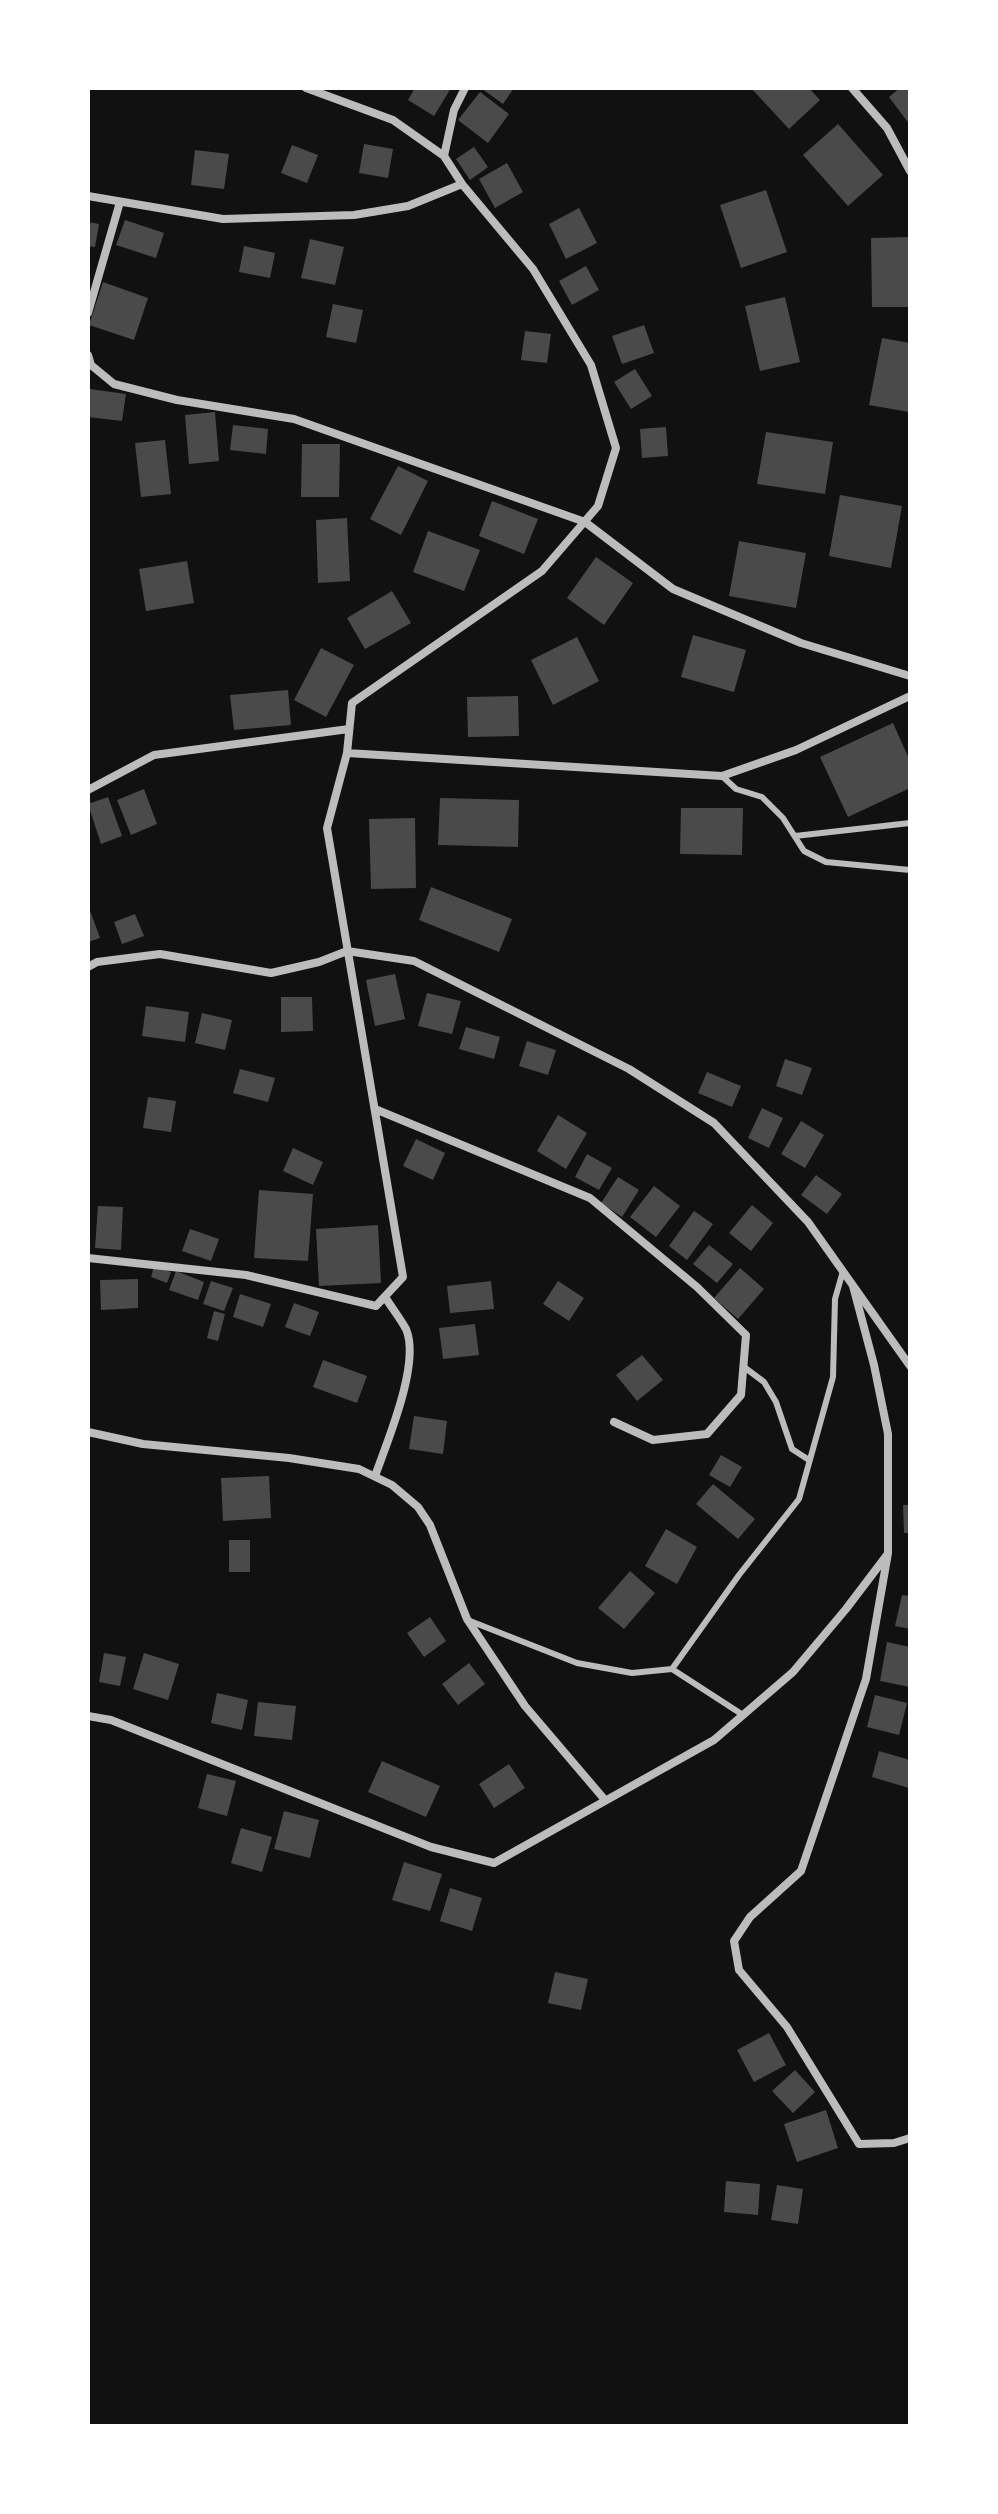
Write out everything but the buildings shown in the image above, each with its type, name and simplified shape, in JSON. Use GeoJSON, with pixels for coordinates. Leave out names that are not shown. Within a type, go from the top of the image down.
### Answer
{"type":"FeatureCollection","features":[{"type":"Feature","properties":{"kind":"street"},"geometry":{"type":"LineString","coordinates":[[88,1258],[246,1275],[376,1306],[403,1277],[327,828],[347,753],[352,703],[542,571],[598,506],[616,448],[591,365],[533,269],[462,184],[444,156],[393,120],[306,88]]}},
{"type":"Feature","properties":{"kind":"street"},"geometry":{"type":"LineString","coordinates":[[444,156],[454,110],[465,88]]}},
{"type":"Feature","properties":{"kind":"street"},"geometry":{"type":"LineString","coordinates":[[852,88],[887,128],[910,171]]}},
{"type":"Feature","properties":{"kind":"street"},"geometry":{"type":"LineString","coordinates":[[88,196],[223,219],[354,215],[408,206],[462,184]]}},
{"type":"Feature","properties":{"kind":"street"},"geometry":{"type":"LineString","coordinates":[[88,313],[120,202]]}},
{"type":"Feature","properties":{"kind":"street"},"geometry":{"type":"LineString","coordinates":[[88,355],[91,365],[114,384],[177,400],[294,419],[585,522],[673,589],[801,643],[910,676]]}},
{"type":"Feature","properties":{"kind":"street"},"geometry":{"type":"LineString","coordinates":[[347,753],[722,776],[796,750],[910,696]]}},
{"type":"Feature","properties":{"kind":"street"},"geometry":{"type":"LineString","coordinates":[[88,790],[154,755],[349,729]]}},
{"type":"Feature","properties":{"kind":"street"},"geometry":{"type":"LineString","coordinates":[[88,967],[97,962],[160,954],[271,973],[319,962],[347,951],[414,961],[629,1069],[714,1123],[808,1222],[908,1359]]}},
{"type":"Feature","properties":{"kind":"street"},"geometry":{"type":"LineString","coordinates":[[375,1109],[590,1198],[697,1287],[746,1335],[741,1395],[707,1434],[653,1440],[614,1422]]}},
{"type":"Feature","properties":{"kind":"street"},"geometry":{"type":"LineString","coordinates":[[853,1286],[888,1434],[888,1553],[866,1679],[801,1871],[750,1917],[734,1941],[739,1970],[787,2027],[859,2144],[894,2143],[910,2138]]}},
{"type":"Feature","properties":{"kind":"street"},"geometry":{"type":"LineString","coordinates":[[375,1476],[404,1393],[410,1346],[406,1330],[385,1297]]}},
{"type":"Feature","properties":{"kind":"street"},"geometry":{"type":"LineString","coordinates":[[88,1432],[143,1444],[359,1469],[392,1485],[418,1507],[430,1525],[467,1619],[525,1706],[605,1800]]}},
{"type":"Feature","properties":{"kind":"street"},"geometry":{"type":"LineString","coordinates":[[88,1716],[111,1720],[431,1847],[494,1863],[714,1740],[793,1672],[888,1553]]}},
{"type":"Feature","properties":{"kind":"lane"},"geometry":{"type":"LineString","coordinates":[[722,776],[736,789],[762,797],[783,818],[804,851],[826,862],[910,870]]}},
{"type":"Feature","properties":{"kind":"lane"},"geometry":{"type":"LineString","coordinates":[[795,836],[910,823]]}},
{"type":"Feature","properties":{"kind":"lane"},"geometry":{"type":"LineString","coordinates":[[672,1669],[739,1575],[799,1499],[833,1377],[835,1299],[843,1271]]}},
{"type":"Feature","properties":{"kind":"lane"},"geometry":{"type":"LineString","coordinates":[[744,1367],[764,1382],[776,1402],[792,1449],[809,1460]]}},
{"type":"Feature","properties":{"kind":"lane"},"geometry":{"type":"LineString","coordinates":[[467,1619],[577,1663],[632,1673],[672,1669],[743,1715]]}}]}
